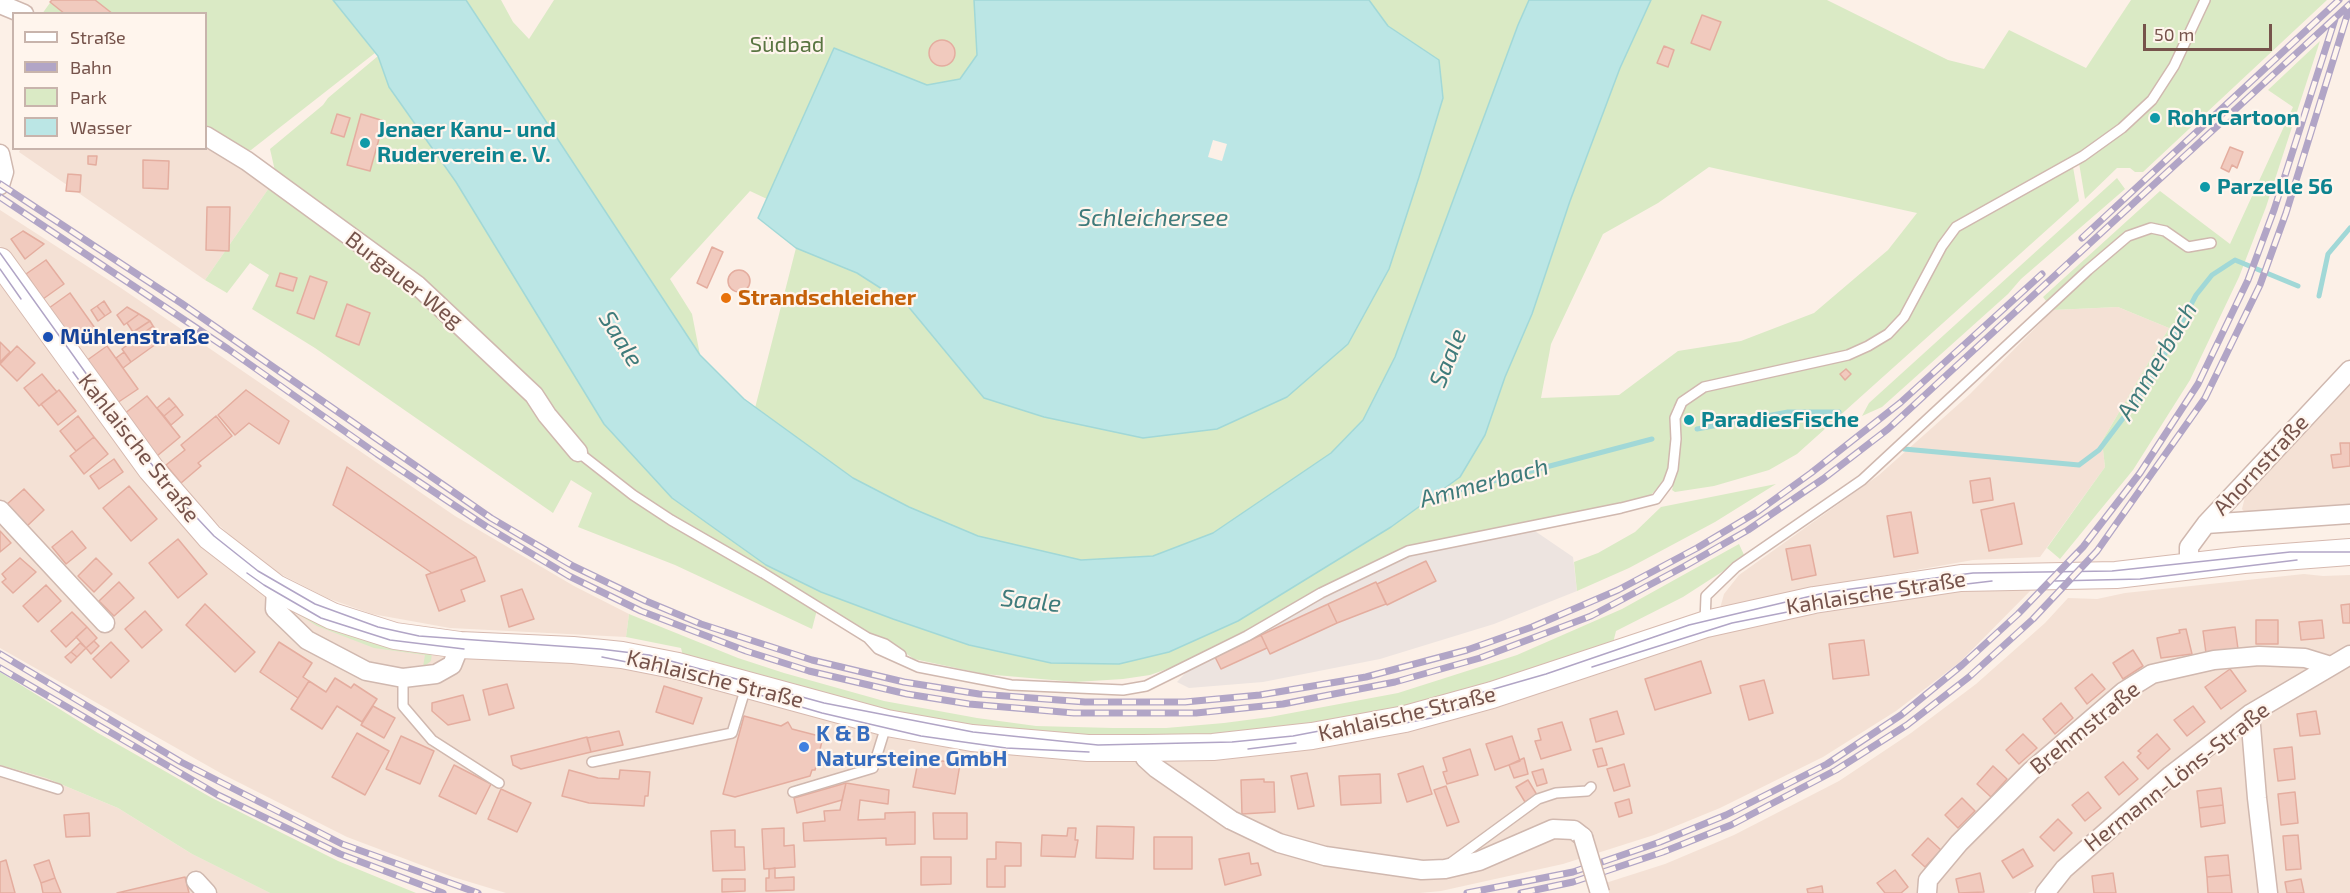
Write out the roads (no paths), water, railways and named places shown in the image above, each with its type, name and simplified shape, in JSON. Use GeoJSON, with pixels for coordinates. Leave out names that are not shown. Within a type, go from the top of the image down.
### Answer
{"type":"FeatureCollection","features":[{"type":"Feature","properties":{"kind":"main road","name":"Kahlaische Straße"},"geometry":{"type":"LineString","coordinates":[[0,261],[151,469],[210,537],[276,588],[332,616],[394,636],[460,645],[573,650],[622,655],[678,666],[887,723],[972,738],[1088,748],[1143,748],[1214,747],[1312,736],[1405,719],[1492,695],[1706,624],[1814,600],[1961,578],[2116,575],[2244,560],[2349,552]]}},
{"type":"Feature","properties":{"kind":"street"},"geometry":{"type":"LineString","coordinates":[[0,4],[19,12]]}},
{"type":"Feature","properties":{"kind":"street","name":"Burgauer Weg"},"geometry":{"type":"LineString","coordinates":[[207,137],[247,161],[417,285],[534,395],[547,415],[578,452]]}},
{"type":"Feature","properties":{"kind":"street"},"geometry":{"type":"LineString","coordinates":[[0,154],[4,172],[0,185]]}},
{"type":"Feature","properties":{"kind":"street","name":"Ahornstraße"},"geometry":{"type":"LineString","coordinates":[[2189,568],[2189,547],[2206,524],[2350,370]]}},
{"type":"Feature","properties":{"kind":"street"},"geometry":{"type":"LineString","coordinates":[[0,510],[105,623]]}},
{"type":"Feature","properties":{"kind":"street"},"geometry":{"type":"LineString","coordinates":[[2206,524],[2350,513]]}},
{"type":"Feature","properties":{"kind":"street"},"geometry":{"type":"LineString","coordinates":[[276,588],[275,609],[307,640],[366,670],[403,678],[436,674],[452,664],[460,645]]}},
{"type":"Feature","properties":{"kind":"street","name":"Hermann-Löns-Straße"},"geometry":{"type":"LineString","coordinates":[[2045,893],[2064,869],[2094,840],[2250,714],[2350,655]]}},
{"type":"Feature","properties":{"kind":"street","name":"Brehmstraße"},"geometry":{"type":"LineString","coordinates":[[1927,893],[1928,880],[1959,843],[2031,771],[2123,692],[2152,674],[2214,660],[2259,656],[2305,658],[2331,666]]}},
{"type":"Feature","properties":{"kind":"street"},"geometry":{"type":"LineString","coordinates":[[2250,714],[2268,893]]}},
{"type":"Feature","properties":{"kind":"street"},"geometry":{"type":"LineString","coordinates":[[1143,748],[1145,758],[1156,768],[1222,814],[1287,846],[1343,860],[1422,870],[1445,869],[1479,861],[1553,829],[1574,830],[1583,837],[1600,893]]}},
{"type":"Feature","properties":{"kind":"lane"},"geometry":{"type":"LineString","coordinates":[[578,452],[633,495],[671,520],[763,573],[868,638],[885,644],[918,667],[1011,685],[1122,690],[1146,686],[1247,636],[1321,593],[1408,551],[1656,499],[1668,483],[1673,469],[1676,439],[1674,418],[1682,402],[1704,387],[1848,355],[1888,334],[1904,316],[1942,246],[1956,227],[2091,151],[2122,128],[2151,100],[2170,72],[2205,0]]}},
{"type":"Feature","properties":{"kind":"lane"},"geometry":{"type":"LineString","coordinates":[[1706,624],[1706,596],[1736,567],[1862,480],[2079,278],[2128,236],[2151,228],[2165,231],[2188,247],[2211,243]]}},
{"type":"Feature","properties":{"kind":"lane"},"geometry":{"type":"LineString","coordinates":[[403,678],[403,706],[432,740],[499,783]]}},
{"type":"Feature","properties":{"kind":"lane"},"geometry":{"type":"LineString","coordinates":[[592,762],[732,733],[747,685]]}},
{"type":"Feature","properties":{"kind":"lane"},"geometry":{"type":"LineString","coordinates":[[794,792],[873,768],[887,723]]}},
{"type":"Feature","properties":{"kind":"lane"},"geometry":{"type":"LineString","coordinates":[[0,771],[58,789]]}},
{"type":"Feature","properties":{"kind":"lane"},"geometry":{"type":"LineString","coordinates":[[1445,869],[1538,800],[1556,793],[1582,793],[1591,787]]}},
{"type":"Feature","properties":{"kind":"water","name":"Saale"},"geometry":{"type":"Polygon","coordinates":[[[333,0],[466,0],[700,355],[744,399],[853,478],[909,507],[978,536],[1081,560],[1153,556],[1213,533],[1331,453],[1363,420],[1395,357],[1529,0],[1651,0],[1620,68],[1570,201],[1532,314],[1505,377],[1485,435],[1460,477],[1391,527],[1238,621],[1169,652],[1119,664],[1051,663],[969,645],[893,619],[821,592],[766,565],[672,498],[604,424],[456,182],[389,87],[378,56],[333,0]]]}},
{"type":"Feature","properties":{"kind":"water","name":"Schleichersee"},"geometry":{"type":"Polygon","coordinates":[[[974,0],[1369,0],[1388,26],[1439,60],[1443,98],[1419,177],[1389,269],[1348,344],[1287,397],[1217,429],[1143,438],[1044,417],[984,398],[907,305],[857,273],[796,248],[758,218],[834,48],[927,85],[960,79],[977,55],[974,0]]]}},
{"type":"Feature","properties":{"kind":"waterway","name":"Ammerbach"},"geometry":{"type":"LineString","coordinates":[[2319,296],[2328,254],[2350,228]]}},
{"type":"Feature","properties":{"kind":"waterway","name":"Ammerbach"},"geometry":{"type":"LineString","coordinates":[[1904,449],[2079,465],[2099,450],[2149,384],[2196,295],[2212,275],[2235,260],[2298,286]]}},
{"type":"Feature","properties":{"kind":"waterway","name":"Ammerbach"},"geometry":{"type":"LineString","coordinates":[[1697,429],[1788,412],[1839,412]]}},
{"type":"Feature","properties":{"kind":"waterway","name":"Ammerbach"},"geometry":{"type":"LineString","coordinates":[[1425,499],[1652,439]]}},
{"type":"Feature","properties":{"kind":"tram line"},"geometry":{"type":"LineString","coordinates":[[0,253],[145,456],[183,503],[214,536],[258,571],[315,604],[378,627],[419,636],[600,649],[649,655],[824,703],[973,732],[1098,745],[1232,742],[1293,736],[1445,703],[1546,674],[1689,625],[1828,592],[1973,573],[2112,571],[2290,552],[2350,552]]}},
{"type":"Feature","properties":{"kind":"tram line"},"geometry":{"type":"LineString","coordinates":[[0,269],[21,299]]}},
{"type":"Feature","properties":{"kind":"tram line"},"geometry":{"type":"LineString","coordinates":[[73,372],[108,420]]}},
{"type":"Feature","properties":{"kind":"tram line"},"geometry":{"type":"LineString","coordinates":[[2055,581],[2140,579],[2297,560]]}},
{"type":"Feature","properties":{"kind":"tram line"},"geometry":{"type":"LineString","coordinates":[[247,573],[321,618],[390,640],[464,649]]}},
{"type":"Feature","properties":{"kind":"tram line"},"geometry":{"type":"LineString","coordinates":[[1592,667],[1732,623],[1873,595],[1992,581]]}},
{"type":"Feature","properties":{"kind":"tram line"},"geometry":{"type":"LineString","coordinates":[[602,657],[676,672]]}},
{"type":"Feature","properties":{"kind":"tram line"},"geometry":{"type":"LineString","coordinates":[[760,695],[822,713],[921,736],[1006,748],[1089,752]]}},
{"type":"Feature","properties":{"kind":"tram line"},"geometry":{"type":"LineString","coordinates":[[1334,737],[1431,718],[1492,699]]}},
{"type":"Feature","properties":{"kind":"tram line"},"geometry":{"type":"LineString","coordinates":[[1248,749],[1296,743]]}},
{"type":"Feature","properties":{"kind":"railway"},"geometry":{"type":"LineString","coordinates":[[2082,238],[2339,0]]}},
{"type":"Feature","properties":{"kind":"railway"},"geometry":{"type":"LineString","coordinates":[[0,197],[228,349],[377,454],[487,527],[569,576],[641,611],[746,651],[809,671],[907,694],[969,704],[1074,713],[1196,713],[1283,704],[1395,682],[1480,658],[1591,616],[1748,530],[1823,479],[1888,429],[2350,4]]}},
{"type":"Feature","properties":{"kind":"railway"},"geometry":{"type":"LineString","coordinates":[[1521,893],[1573,882],[1663,852],[1731,825],[1836,770],[1907,725],[1969,677],[2033,619],[2097,551],[2205,398],[2260,285],[2286,213],[2350,6]]}},
{"type":"Feature","properties":{"kind":"railway"},"geometry":{"type":"LineString","coordinates":[[1467,893],[1573,872],[1660,842],[1726,815],[1827,764],[1901,715],[1962,665],[2018,614],[2083,547],[2140,473],[2198,384],[2248,280],[2274,210],[2335,19]]}},
{"type":"Feature","properties":{"kind":"railway"},"geometry":{"type":"LineString","coordinates":[[0,184],[181,303],[491,518],[573,566],[646,601],[701,624],[812,660],[904,682],[979,694],[1085,702],[1185,702],[1260,695],[1366,677],[1467,650],[1532,627],[1618,590],[1697,548],[1757,512],[1811,473],[1900,403],[2042,274]]}},
{"type":"Feature","properties":{"kind":"railway"},"geometry":{"type":"LineString","coordinates":[[0,654],[181,762],[342,844],[478,893]]}},
{"type":"Feature","properties":{"kind":"railway"},"geometry":{"type":"LineString","coordinates":[[0,668],[218,795],[340,854],[443,893]]}},
{"type":"Feature","properties":{"kind":"place","name":"RohrCartoon"},"geometry":{"type":"Point","coordinates":[2155,118]}},
{"type":"Feature","properties":{"kind":"place","name":"Jenaer Kanu- und Ruderverein e. V."},"geometry":{"type":"Point","coordinates":[365,143]}},
{"type":"Feature","properties":{"kind":"place","name":"Parzelle 56"},"geometry":{"type":"Point","coordinates":[2205,187]}},
{"type":"Feature","properties":{"kind":"place","name":"Strandschleicher"},"geometry":{"type":"Point","coordinates":[726,298]}},
{"type":"Feature","properties":{"kind":"place","name":"Mühlenstraße"},"geometry":{"type":"Point","coordinates":[48,337]}},
{"type":"Feature","properties":{"kind":"place","name":"ParadiesFische"},"geometry":{"type":"Point","coordinates":[1689,420]}},
{"type":"Feature","properties":{"kind":"place","name":"K & B Natursteine GmbH"},"geometry":{"type":"Point","coordinates":[804,747]}},
{"type":"Feature","properties":{"kind":"park label","name":"Südbad"},"geometry":{"type":"Point","coordinates":[787,45]}}]}
